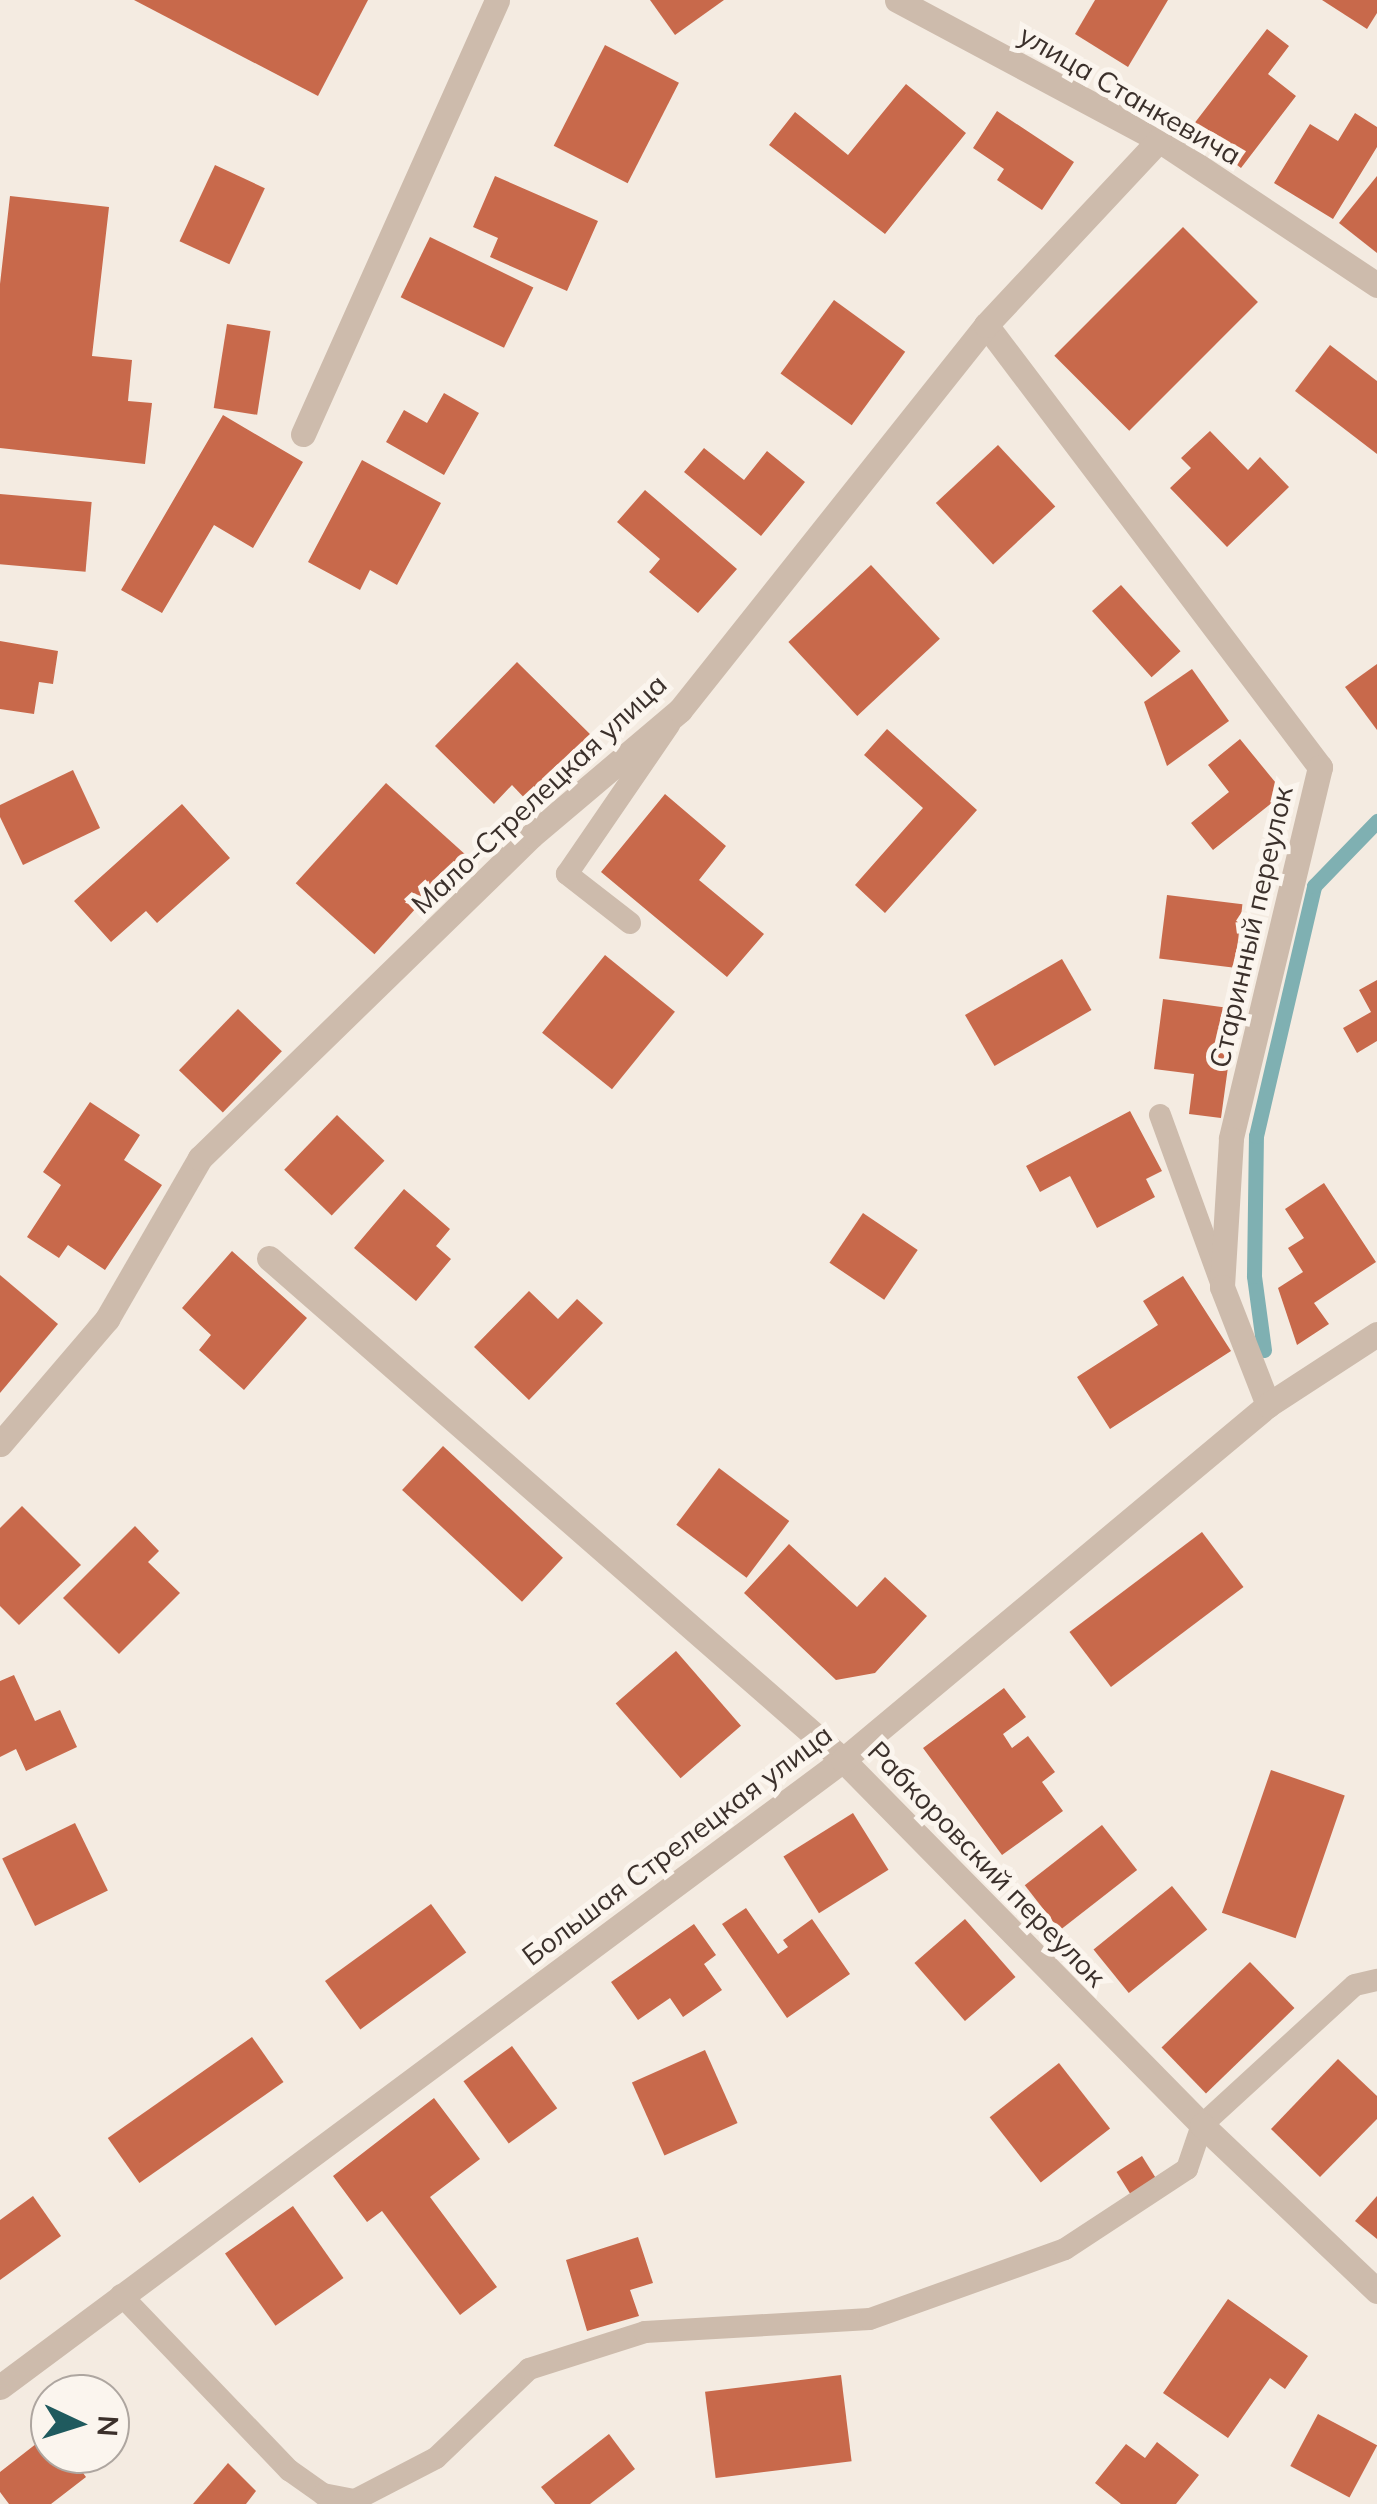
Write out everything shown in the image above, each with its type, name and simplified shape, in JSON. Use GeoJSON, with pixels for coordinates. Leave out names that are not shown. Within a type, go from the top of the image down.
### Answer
{"type":"FeatureCollection","features":[{"type":"Feature","properties":{"kind":"street"},"geometry":{"type":"LineString","coordinates":[[303,434],[496,0]]}},
{"type":"Feature","properties":{"kind":"street","name":"улица Станкевича"},"geometry":{"type":"LineString","coordinates":[[897,0],[1159,140],[1377,285]]}},
{"type":"Feature","properties":{"kind":"street","name":"Мало-Стрелецкая улица"},"geometry":{"type":"LineString","coordinates":[[0,1444],[107,1318],[200,1158],[531,836],[680,710],[986,325],[1159,140]]}},
{"type":"Feature","properties":{"kind":"street","name":"Старинный переулок"},"geometry":{"type":"LineString","coordinates":[[986,325],[1320,767],[1231,1139],[1222,1287],[1268,1405]]}},
{"type":"Feature","properties":{"kind":"street","name":"Рабкоровский переулок"},"geometry":{"type":"LineString","coordinates":[[269,1258],[843,1760],[1202,2126],[1377,2291]]}},
{"type":"Feature","properties":{"kind":"street","name":"Большая Стрелецкая улица"},"geometry":{"type":"LineString","coordinates":[[0,2387],[843,1760],[1268,1405],[1377,1334]]}},
{"type":"Feature","properties":{"kind":"lane"},"geometry":{"type":"LineString","coordinates":[[630,923],[567,874],[680,710]]}},
{"type":"Feature","properties":{"kind":"lane"},"geometry":{"type":"LineString","coordinates":[[1160,1114],[1222,1287]]}},
{"type":"Feature","properties":{"kind":"lane"},"geometry":{"type":"LineString","coordinates":[[121,2295],[289,2470],[323,2494],[355,2500],[436,2458],[528,2369],[645,2332],[870,2319],[1066,2249],[1186,2169],[1202,2126],[1355,1984],[1377,1980]]}},
{"type":"Feature","properties":{"kind":"building"},"geometry":{"type":"Polygon","coordinates":[[[134,0],[368,0],[318,96],[134,0]]]}},
{"type":"Feature","properties":{"kind":"building"},"geometry":{"type":"Polygon","coordinates":[[[650,0],[724,0],[675,35],[650,0]]]}},
{"type":"Feature","properties":{"kind":"building"},"geometry":{"type":"Polygon","coordinates":[[[1095,0],[1168,0],[1128,67],[1075,34],[1095,0]]]}},
{"type":"Feature","properties":{"kind":"building"},"geometry":{"type":"Polygon","coordinates":[[[1322,0],[1377,0],[1377,13],[1367,29],[1322,0]]]}},
{"type":"Feature","properties":{"kind":"building"},"geometry":{"type":"Polygon","coordinates":[[[1267,29],[1289,46],[1268,74],[1296,96],[1241,168],[1190,129],[1267,29]]]}},
{"type":"Feature","properties":{"kind":"building"},"geometry":{"type":"Polygon","coordinates":[[[605,45],[679,83],[628,183],[554,146],[605,45]]]}},
{"type":"Feature","properties":{"kind":"building"},"geometry":{"type":"Polygon","coordinates":[[[906,84],[966,133],[885,234],[769,145],[795,112],[848,155],[906,84]]]}},
{"type":"Feature","properties":{"kind":"building"},"geometry":{"type":"Polygon","coordinates":[[[997,111],[1074,162],[1042,210],[997,180],[1004,169],[973,148],[997,111]]]}},
{"type":"Feature","properties":{"kind":"building"},"geometry":{"type":"Polygon","coordinates":[[[1355,113],[1377,127],[1377,147],[1333,219],[1274,183],[1310,124],[1338,141],[1355,113]]]}},
{"type":"Feature","properties":{"kind":"building"},"geometry":{"type":"Polygon","coordinates":[[[215,165],[265,188],[229,264],[180,241],[215,165]]]}},
{"type":"Feature","properties":{"kind":"building"},"geometry":{"type":"Polygon","coordinates":[[[495,176],[598,221],[567,291],[490,257],[498,238],[473,227],[495,176]]]}},
{"type":"Feature","properties":{"kind":"building"},"geometry":{"type":"Polygon","coordinates":[[[1377,176],[1377,253],[1339,223],[1377,176]]]}},
{"type":"Feature","properties":{"kind":"building"},"geometry":{"type":"Polygon","coordinates":[[[10,196],[109,207],[92,356],[132,360],[128,401],[152,403],[145,464],[0,448],[0,284],[10,196]]]}},
{"type":"Feature","properties":{"kind":"building"},"geometry":{"type":"Polygon","coordinates":[[[1183,227],[1258,302],[1129,431],[1054,356],[1183,227]]]}},
{"type":"Feature","properties":{"kind":"building"},"geometry":{"type":"Polygon","coordinates":[[[430,237],[533,287],[504,348],[401,297],[430,237]]]}},
{"type":"Feature","properties":{"kind":"building"},"geometry":{"type":"Polygon","coordinates":[[[834,300],[905,352],[852,425],[781,374],[834,300]]]}},
{"type":"Feature","properties":{"kind":"building"},"geometry":{"type":"Polygon","coordinates":[[[227,324],[270,331],[257,415],[214,408],[227,324]]]}},
{"type":"Feature","properties":{"kind":"building"},"geometry":{"type":"Polygon","coordinates":[[[1330,345],[1377,381],[1377,454],[1295,391],[1330,345]]]}},
{"type":"Feature","properties":{"kind":"building"},"geometry":{"type":"Polygon","coordinates":[[[444,393],[479,413],[444,475],[386,442],[404,410],[427,423],[444,393]]]}},
{"type":"Feature","properties":{"kind":"building"},"geometry":{"type":"Polygon","coordinates":[[[223,415],[303,462],[253,548],[214,525],[162,613],[121,590],[223,415]]]}},
{"type":"Feature","properties":{"kind":"building"},"geometry":{"type":"Polygon","coordinates":[[[1210,431],[1248,470],[1260,457],[1289,487],[1227,547],[1170,488],[1191,468],[1181,458],[1210,431]]]}},
{"type":"Feature","properties":{"kind":"building"},"geometry":{"type":"Polygon","coordinates":[[[998,445],[1055,506],[993,564],[936,503],[998,445]]]}},
{"type":"Feature","properties":{"kind":"building"},"geometry":{"type":"Polygon","coordinates":[[[704,448],[744,480],[767,451],[805,482],[761,536],[684,472],[704,448]]]}},
{"type":"Feature","properties":{"kind":"building"},"geometry":{"type":"Polygon","coordinates":[[[362,460],[441,503],[397,585],[370,570],[360,590],[308,562],[362,460]]]}},
{"type":"Feature","properties":{"kind":"building"},"geometry":{"type":"Polygon","coordinates":[[[645,490],[737,569],[698,613],[649,572],[660,559],[617,522],[645,490]]]}},
{"type":"Feature","properties":{"kind":"building"},"geometry":{"type":"Polygon","coordinates":[[[0,494],[92,502],[86,572],[0,564],[0,494]]]}},
{"type":"Feature","properties":{"kind":"building"},"geometry":{"type":"Polygon","coordinates":[[[871,565],[940,639],[857,716],[788,642],[871,565]]]}},
{"type":"Feature","properties":{"kind":"building"},"geometry":{"type":"Polygon","coordinates":[[[1121,585],[1181,651],[1152,677],[1092,611],[1121,585]]]}},
{"type":"Feature","properties":{"kind":"building"},"geometry":{"type":"Polygon","coordinates":[[[0,641],[58,651],[53,684],[39,682],[34,714],[0,709],[0,641]]]}},
{"type":"Feature","properties":{"kind":"building"},"geometry":{"type":"Polygon","coordinates":[[[517,662],[596,740],[532,806],[512,785],[494,804],[435,746],[517,662]]]}},
{"type":"Feature","properties":{"kind":"building"},"geometry":{"type":"Polygon","coordinates":[[[1377,664],[1377,730],[1345,687],[1377,664]]]}},
{"type":"Feature","properties":{"kind":"building"},"geometry":{"type":"Polygon","coordinates":[[[1192,669],[1229,721],[1167,766],[1144,702],[1192,669]]]}},
{"type":"Feature","properties":{"kind":"building"},"geometry":{"type":"Polygon","coordinates":[[[887,729],[977,810],[885,913],[855,885],[923,808],[864,755],[887,729]]]}},
{"type":"Feature","properties":{"kind":"building"},"geometry":{"type":"Polygon","coordinates":[[[1240,739],[1284,793],[1213,850],[1191,823],[1229,792],[1208,765],[1240,739]]]}},
{"type":"Feature","properties":{"kind":"building"},"geometry":{"type":"Polygon","coordinates":[[[73,770],[100,828],[23,865],[0,817],[0,805],[73,770]]]}},
{"type":"Feature","properties":{"kind":"building"},"geometry":{"type":"Polygon","coordinates":[[[386,783],[465,854],[374,954],[296,883],[386,783]]]}},
{"type":"Feature","properties":{"kind":"building"},"geometry":{"type":"Polygon","coordinates":[[[665,794],[726,846],[699,880],[764,934],[727,977],[601,872],[665,794]]]}},
{"type":"Feature","properties":{"kind":"building"},"geometry":{"type":"Polygon","coordinates":[[[182,804],[230,858],[157,923],[146,911],[111,942],[74,901],[182,804]]]}},
{"type":"Feature","properties":{"kind":"building"},"geometry":{"type":"Polygon","coordinates":[[[1167,895],[1242,904],[1235,968],[1159,959],[1167,895]]]}},
{"type":"Feature","properties":{"kind":"building"},"geometry":{"type":"Polygon","coordinates":[[[605,955],[675,1012],[612,1089],[542,1033],[605,955]]]}},
{"type":"Feature","properties":{"kind":"building"},"geometry":{"type":"Polygon","coordinates":[[[1062,959],[1092,1010],[995,1066],[965,1015],[1062,959]]]}},
{"type":"Feature","properties":{"kind":"building"},"geometry":{"type":"Polygon","coordinates":[[[1377,980],[1377,1041],[1357,1053],[1343,1028],[1371,1012],[1359,990],[1377,980]]]}},
{"type":"Feature","properties":{"kind":"building"},"geometry":{"type":"Polygon","coordinates":[[[1163,999],[1236,1009],[1221,1118],[1189,1114],[1194,1074],[1154,1069],[1163,999]]]}},
{"type":"Feature","properties":{"kind":"building"},"geometry":{"type":"Polygon","coordinates":[[[238,1009],[282,1051],[223,1113],[179,1070],[238,1009]]]}},
{"type":"Feature","properties":{"kind":"building"},"geometry":{"type":"Polygon","coordinates":[[[90,1102],[140,1135],[124,1160],[162,1185],[105,1270],[68,1245],[59,1258],[27,1237],[61,1185],[43,1172],[90,1102]]]}},
{"type":"Feature","properties":{"kind":"building"},"geometry":{"type":"Polygon","coordinates":[[[1130,1111],[1162,1171],[1146,1179],[1155,1197],[1097,1228],[1070,1176],[1040,1192],[1026,1166],[1130,1111]]]}},
{"type":"Feature","properties":{"kind":"building"},"geometry":{"type":"Polygon","coordinates":[[[337,1115],[384,1161],[332,1216],[284,1170],[337,1115]]]}},
{"type":"Feature","properties":{"kind":"building"},"geometry":{"type":"Polygon","coordinates":[[[1324,1183],[1376,1262],[1314,1303],[1329,1324],[1297,1345],[1278,1288],[1303,1272],[1288,1248],[1304,1238],[1285,1209],[1324,1183]]]}},
{"type":"Feature","properties":{"kind":"building"},"geometry":{"type":"Polygon","coordinates":[[[404,1189],[450,1229],[436,1246],[451,1259],[416,1301],[354,1248],[404,1189]]]}},
{"type":"Feature","properties":{"kind":"building"},"geometry":{"type":"Polygon","coordinates":[[[863,1213],[918,1250],[884,1300],[829,1263],[863,1213]]]}},
{"type":"Feature","properties":{"kind":"building"},"geometry":{"type":"Polygon","coordinates":[[[232,1251],[307,1318],[244,1390],[199,1350],[211,1335],[182,1308],[232,1251]]]}},
{"type":"Feature","properties":{"kind":"building"},"geometry":{"type":"Polygon","coordinates":[[[0,1275],[58,1324],[0,1393],[0,1275]]]}},
{"type":"Feature","properties":{"kind":"building"},"geometry":{"type":"Polygon","coordinates":[[[1183,1276],[1231,1351],[1110,1429],[1077,1377],[1158,1325],[1143,1301],[1183,1276]]]}},
{"type":"Feature","properties":{"kind":"building"},"geometry":{"type":"Polygon","coordinates":[[[529,1291],[558,1319],[577,1299],[603,1323],[529,1400],[474,1347],[529,1291]]]}},
{"type":"Feature","properties":{"kind":"building"},"geometry":{"type":"Polygon","coordinates":[[[443,1446],[563,1558],[522,1602],[402,1490],[443,1446]]]}},
{"type":"Feature","properties":{"kind":"building"},"geometry":{"type":"Polygon","coordinates":[[[719,1468],[789,1521],[747,1578],[676,1525],[719,1468]]]}},
{"type":"Feature","properties":{"kind":"building"},"geometry":{"type":"Polygon","coordinates":[[[22,1506],[81,1565],[19,1625],[0,1606],[0,1528],[22,1506]]]}},
{"type":"Feature","properties":{"kind":"building"},"geometry":{"type":"Polygon","coordinates":[[[135,1526],[159,1551],[148,1562],[180,1593],[119,1654],[63,1598],[135,1526]]]}},
{"type":"Feature","properties":{"kind":"building"},"geometry":{"type":"Polygon","coordinates":[[[1202,1532],[1244,1587],[1111,1687],[1069,1632],[1202,1532]]]}},
{"type":"Feature","properties":{"kind":"building"},"geometry":{"type":"Polygon","coordinates":[[[789,1544],[857,1607],[885,1577],[927,1616],[875,1673],[836,1680],[744,1593],[789,1544]]]}},
{"type":"Feature","properties":{"kind":"building"},"geometry":{"type":"Polygon","coordinates":[[[676,1651],[741,1726],[681,1778],[616,1703],[676,1651]]]}},
{"type":"Feature","properties":{"kind":"building"},"geometry":{"type":"Polygon","coordinates":[[[14,1675],[35,1721],[60,1710],[77,1747],[26,1771],[16,1749],[0,1757],[0,1681],[14,1675]]]}},
{"type":"Feature","properties":{"kind":"building"},"geometry":{"type":"Polygon","coordinates":[[[1004,1688],[1026,1717],[1003,1734],[1012,1748],[1028,1736],[1055,1772],[1042,1782],[1063,1811],[1002,1855],[923,1748],[1004,1688]]]}},
{"type":"Feature","properties":{"kind":"building"},"geometry":{"type":"Polygon","coordinates":[[[1271,1770],[1345,1795],[1296,1938],[1222,1913],[1271,1770]]]}},
{"type":"Feature","properties":{"kind":"building"},"geometry":{"type":"Polygon","coordinates":[[[853,1813],[889,1870],[819,1913],[783,1856],[853,1813]]]}},
{"type":"Feature","properties":{"kind":"building"},"geometry":{"type":"Polygon","coordinates":[[[75,1823],[108,1890],[35,1926],[2,1859],[75,1823]]]}},
{"type":"Feature","properties":{"kind":"building"},"geometry":{"type":"Polygon","coordinates":[[[1102,1825],[1137,1870],[1060,1930],[1025,1885],[1102,1825]]]}},
{"type":"Feature","properties":{"kind":"building"},"geometry":{"type":"Polygon","coordinates":[[[1172,1886],[1207,1930],[1129,1993],[1094,1950],[1172,1886]]]}},
{"type":"Feature","properties":{"kind":"building"},"geometry":{"type":"Polygon","coordinates":[[[431,1904],[466,1953],[360,2030],[325,1981],[431,1904]]]}},
{"type":"Feature","properties":{"kind":"building"},"geometry":{"type":"Polygon","coordinates":[[[746,1908],[778,1954],[788,1947],[783,1940],[812,1919],[850,1974],[787,2018],[722,1924],[746,1908]]]}},
{"type":"Feature","properties":{"kind":"building"},"geometry":{"type":"Polygon","coordinates":[[[965,1919],[1016,1977],[965,2021],[914,1963],[965,1919]]]}},
{"type":"Feature","properties":{"kind":"building"},"geometry":{"type":"Polygon","coordinates":[[[694,1924],[716,1955],[704,1964],[722,1990],[683,2017],[670,1998],[638,2020],[611,1982],[694,1924]]]}},
{"type":"Feature","properties":{"kind":"building"},"geometry":{"type":"Polygon","coordinates":[[[1250,1962],[1294,2008],[1206,2093],[1162,2047],[1250,1962]]]}},
{"type":"Feature","properties":{"kind":"building"},"geometry":{"type":"Polygon","coordinates":[[[252,2037],[284,2082],[139,2183],[108,2138],[252,2037]]]}},
{"type":"Feature","properties":{"kind":"building"},"geometry":{"type":"Polygon","coordinates":[[[512,2046],[557,2108],[509,2144],[463,2081],[512,2046]]]}},
{"type":"Feature","properties":{"kind":"building"},"geometry":{"type":"Polygon","coordinates":[[[705,2050],[738,2123],[664,2156],[632,2083],[705,2050]]]}},
{"type":"Feature","properties":{"kind":"building"},"geometry":{"type":"Polygon","coordinates":[[[1338,2059],[1377,2096],[1377,2119],[1320,2177],[1271,2129],[1338,2059]]]}},
{"type":"Feature","properties":{"kind":"building"},"geometry":{"type":"Polygon","coordinates":[[[1059,2063],[1110,2128],[1041,2183],[990,2117],[1059,2063]]]}},
{"type":"Feature","properties":{"kind":"building"},"geometry":{"type":"Polygon","coordinates":[[[434,2098],[480,2159],[430,2197],[497,2287],[460,2315],[382,2211],[367,2222],[333,2176],[434,2098]]]}},
{"type":"Feature","properties":{"kind":"building"},"geometry":{"type":"Polygon","coordinates":[[[1142,2156],[1157,2180],[1131,2196],[1117,2172],[1142,2156]]]}},
{"type":"Feature","properties":{"kind":"building"},"geometry":{"type":"Polygon","coordinates":[[[33,2196],[61,2236],[0,2280],[0,2220],[33,2196]]]}},
{"type":"Feature","properties":{"kind":"building"},"geometry":{"type":"Polygon","coordinates":[[[1377,2196],[1377,2239],[1355,2221],[1377,2196]]]}},
{"type":"Feature","properties":{"kind":"building"},"geometry":{"type":"Polygon","coordinates":[[[293,2206],[343,2278],[275,2326],[225,2254],[293,2206]]]}},
{"type":"Feature","properties":{"kind":"building"},"geometry":{"type":"Polygon","coordinates":[[[638,2237],[653,2283],[630,2290],[639,2316],[587,2331],[566,2260],[638,2237]]]}},
{"type":"Feature","properties":{"kind":"building"},"geometry":{"type":"Polygon","coordinates":[[[1228,2299],[1308,2356],[1285,2389],[1270,2378],[1228,2438],[1163,2393],[1228,2299]]]}},
{"type":"Feature","properties":{"kind":"building"},"geometry":{"type":"Polygon","coordinates":[[[841,2375],[852,2461],[716,2478],[705,2392],[841,2375]]]}},
{"type":"Feature","properties":{"kind":"building"},"geometry":{"type":"Polygon","coordinates":[[[1318,2414],[1377,2445],[1349,2498],[1290,2466],[1318,2414]]]}},
{"type":"Feature","properties":{"kind":"building"},"geometry":{"type":"Polygon","coordinates":[[[609,2434],[635,2469],[590,2504],[555,2504],[541,2487],[609,2434]]]}},
{"type":"Feature","properties":{"kind":"building"},"geometry":{"type":"Polygon","coordinates":[[[1157,2442],[1199,2475],[1176,2504],[1121,2504],[1095,2483],[1126,2444],[1145,2458],[1157,2442]]]}},
{"type":"Feature","properties":{"kind":"building"},"geometry":{"type":"Polygon","coordinates":[[[30,2449],[30,2474],[86,2477],[51,2504],[9,2504],[0,2492],[0,2472],[30,2449]]]}},
{"type":"Feature","properties":{"kind":"building"},"geometry":{"type":"Polygon","coordinates":[[[228,2463],[256,2491],[246,2504],[193,2504],[228,2463]]]}},
{"type":"Feature","properties":{"kind":"waterway"},"geometry":{"type":"LineString","coordinates":[[1264,1350],[1254,1276],[1256,1136],[1314,886],[1377,821]]}}]}
